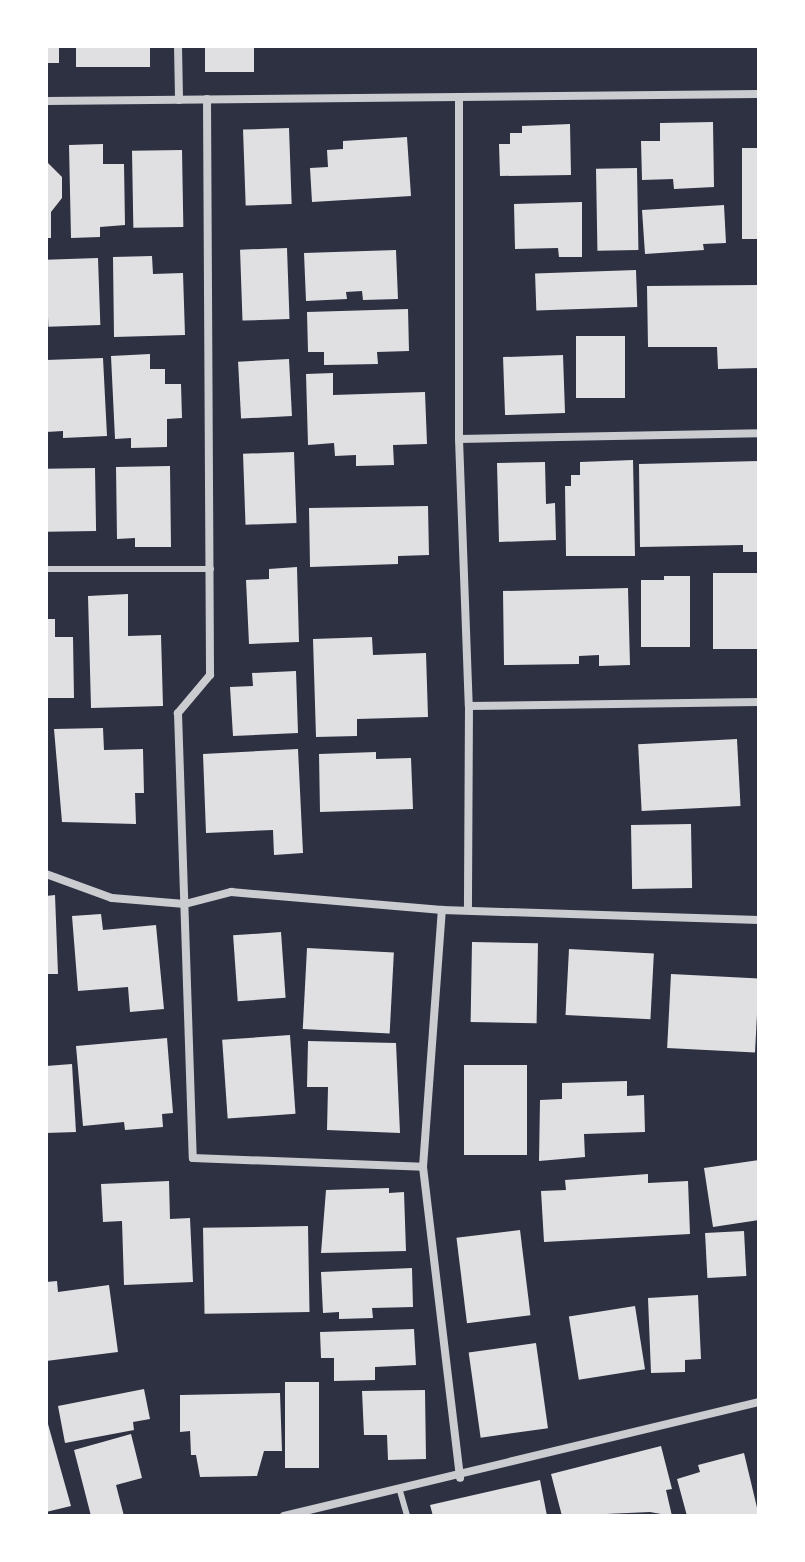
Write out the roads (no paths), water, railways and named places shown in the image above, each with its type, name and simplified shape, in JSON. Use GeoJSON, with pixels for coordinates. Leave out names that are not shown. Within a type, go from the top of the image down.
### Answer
{"type":"FeatureCollection","features":[{"type":"Feature","properties":{"kind":"street"},"geometry":{"type":"LineString","coordinates":[[178,46],[179,100]]}},
{"type":"Feature","properties":{"kind":"street"},"geometry":{"type":"LineString","coordinates":[[46,101],[759,94]]}},
{"type":"Feature","properties":{"kind":"street"},"geometry":{"type":"LineString","coordinates":[[459,97],[459,439],[469,706],[468,907]]}},
{"type":"Feature","properties":{"kind":"street"},"geometry":{"type":"LineString","coordinates":[[207,99],[210,675],[178,713],[193,1158],[423,1167]]}},
{"type":"Feature","properties":{"kind":"street"},"geometry":{"type":"LineString","coordinates":[[459,439],[759,433]]}},
{"type":"Feature","properties":{"kind":"street"},"geometry":{"type":"LineString","coordinates":[[469,706],[759,702]]}},
{"type":"Feature","properties":{"kind":"street"},"geometry":{"type":"LineString","coordinates":[[46,874],[112,898],[185,904],[231,892],[442,910],[468,907],[759,920]]}},
{"type":"Feature","properties":{"kind":"street"},"geometry":{"type":"LineString","coordinates":[[442,910],[423,1167],[460,1478]]}},
{"type":"Feature","properties":{"kind":"street"},"geometry":{"type":"LineString","coordinates":[[284,1516],[460,1478],[759,1402]]}},
{"type":"Feature","properties":{"kind":"lane"},"geometry":{"type":"LineString","coordinates":[[46,569],[211,569]]}},
{"type":"Feature","properties":{"kind":"lane"},"geometry":{"type":"LineString","coordinates":[[400,1491],[407,1516]]}}]}
